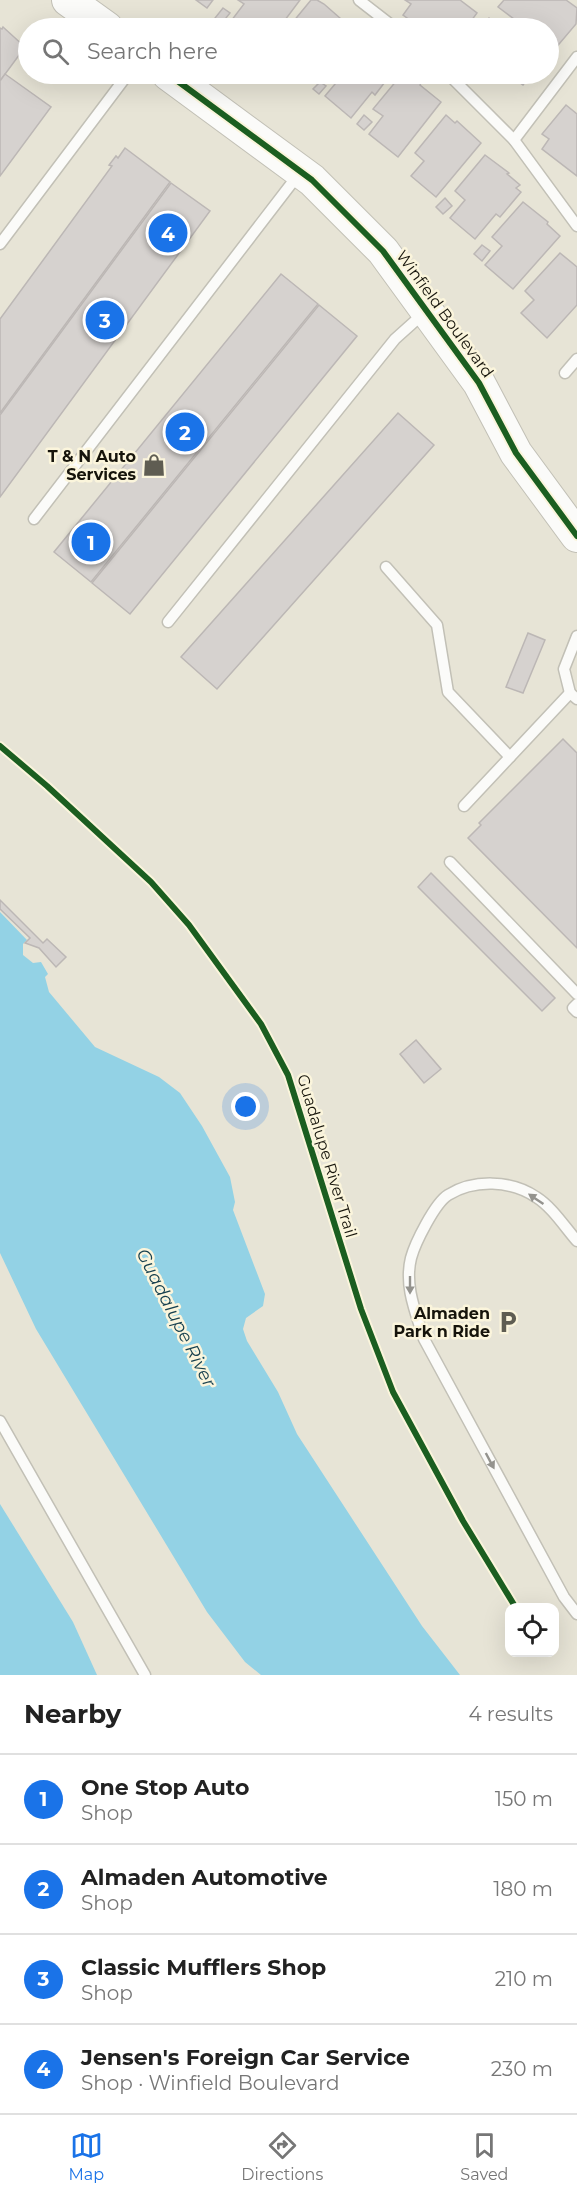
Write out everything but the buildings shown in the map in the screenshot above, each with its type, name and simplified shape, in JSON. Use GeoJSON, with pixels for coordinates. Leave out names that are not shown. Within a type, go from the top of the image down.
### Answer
{"type":"FeatureCollection","features":[{"type":"Feature","properties":{"kind":"street"},"geometry":{"type":"LineString","coordinates":[[68,0],[93,18]]}},
{"type":"Feature","properties":{"kind":"street","name":"Winfield Boulevard"},"geometry":{"type":"LineString","coordinates":[[182,84],[312,180],[382,251],[479,382],[516,453],[577,536]]}},
{"type":"Feature","properties":{"kind":"lane"},"geometry":{"type":"LineString","coordinates":[[367,2],[384,18]]}},
{"type":"Feature","properties":{"kind":"lane"},"geometry":{"type":"LineString","coordinates":[[559,81],[577,57]]}},
{"type":"Feature","properties":{"kind":"lane"},"geometry":{"type":"LineString","coordinates":[[0,244],[120,84]]}},
{"type":"Feature","properties":{"kind":"lane"},"geometry":{"type":"LineString","coordinates":[[458,84],[514,140],[577,226]]}},
{"type":"Feature","properties":{"kind":"lane"},"geometry":{"type":"LineString","coordinates":[[514,140],[557,84]]}},
{"type":"Feature","properties":{"kind":"lane"},"geometry":{"type":"LineString","coordinates":[[34,519],[272,206],[301,172]]}},
{"type":"Feature","properties":{"kind":"lane"},"geometry":{"type":"LineString","coordinates":[[168,622],[395,339],[426,311]]}},
{"type":"Feature","properties":{"kind":"lane"},"geometry":{"type":"LineString","coordinates":[[565,373],[577,359]]}},
{"type":"Feature","properties":{"kind":"lane"},"geometry":{"type":"LineString","coordinates":[[386,567],[437,625],[448,692],[510,757]]}},
{"type":"Feature","properties":{"kind":"lane"},"geometry":{"type":"LineString","coordinates":[[464,806],[510,757],[574,696],[564,669],[577,636]]}},
{"type":"Feature","properties":{"kind":"lane"},"geometry":{"type":"LineString","coordinates":[[450,862],[577,994]]}},
{"type":"Feature","properties":{"kind":"lane"},"geometry":{"type":"LineString","coordinates":[[577,1004],[573,1008],[577,1012]]}},
{"type":"Feature","properties":{"kind":"lane"},"geometry":{"type":"LineString","coordinates":[[577,1241],[555,1214],[536,1197],[505,1184],[474,1185],[447,1196],[426,1223],[411,1259],[409,1293],[424,1339],[564,1597],[577,1614]]}},
{"type":"Feature","properties":{"kind":"lane"},"geometry":{"type":"LineString","coordinates":[[0,1421],[146,1675]]}},
{"type":"Feature","properties":{"kind":"water","name":"Guadalupe River"},"geometry":{"type":"Polygon","coordinates":[[[0,912],[27,940],[23,944],[23,955],[33,963],[41,962],[48,974],[45,977],[49,992],[95,1047],[159,1077],[180,1093],[202,1126],[230,1177],[235,1202],[233,1210],[265,1294],[263,1306],[246,1318],[243,1329],[247,1341],[278,1392],[297,1434],[422,1626],[460,1675],[261,1675],[245,1662],[207,1612],[36,1329],[0,1253],[0,912]]]}},
{"type":"Feature","properties":{"kind":"water"},"geometry":{"type":"Polygon","coordinates":[[[0,1504],[73,1622],[97,1675],[0,1675],[0,1504]]]}},
{"type":"Feature","properties":{"kind":"cycle path"},"geometry":{"type":"LineString","coordinates":[[182,84],[312,180],[383,251],[479,383],[516,453],[577,536]]}},
{"type":"Feature","properties":{"kind":"cycle path","name":"Guadalupe River Trail"},"geometry":{"type":"LineString","coordinates":[[0,746],[151,882],[189,925],[261,1024],[288,1075],[361,1309],[393,1392],[463,1521],[513,1603]]}},
{"type":"Feature","properties":{"kind":"place","name":"Jensen's Foreign Car Service"},"geometry":{"type":"Point","coordinates":[168,233]}},
{"type":"Feature","properties":{"kind":"place","name":"Classic Mufflers Shop"},"geometry":{"type":"Point","coordinates":[105,320]}},
{"type":"Feature","properties":{"kind":"place","name":"Almaden Automotive"},"geometry":{"type":"Point","coordinates":[185,432]}},
{"type":"Feature","properties":{"kind":"place","name":"T & N Auto Services"},"geometry":{"type":"Point","coordinates":[154,465]}},
{"type":"Feature","properties":{"kind":"place","name":"One Stop Auto"},"geometry":{"type":"Point","coordinates":[91,542]}},
{"type":"Feature","properties":{"kind":"place","name":"Almaden Park n Ride"},"geometry":{"type":"Point","coordinates":[508,1322]}}]}
